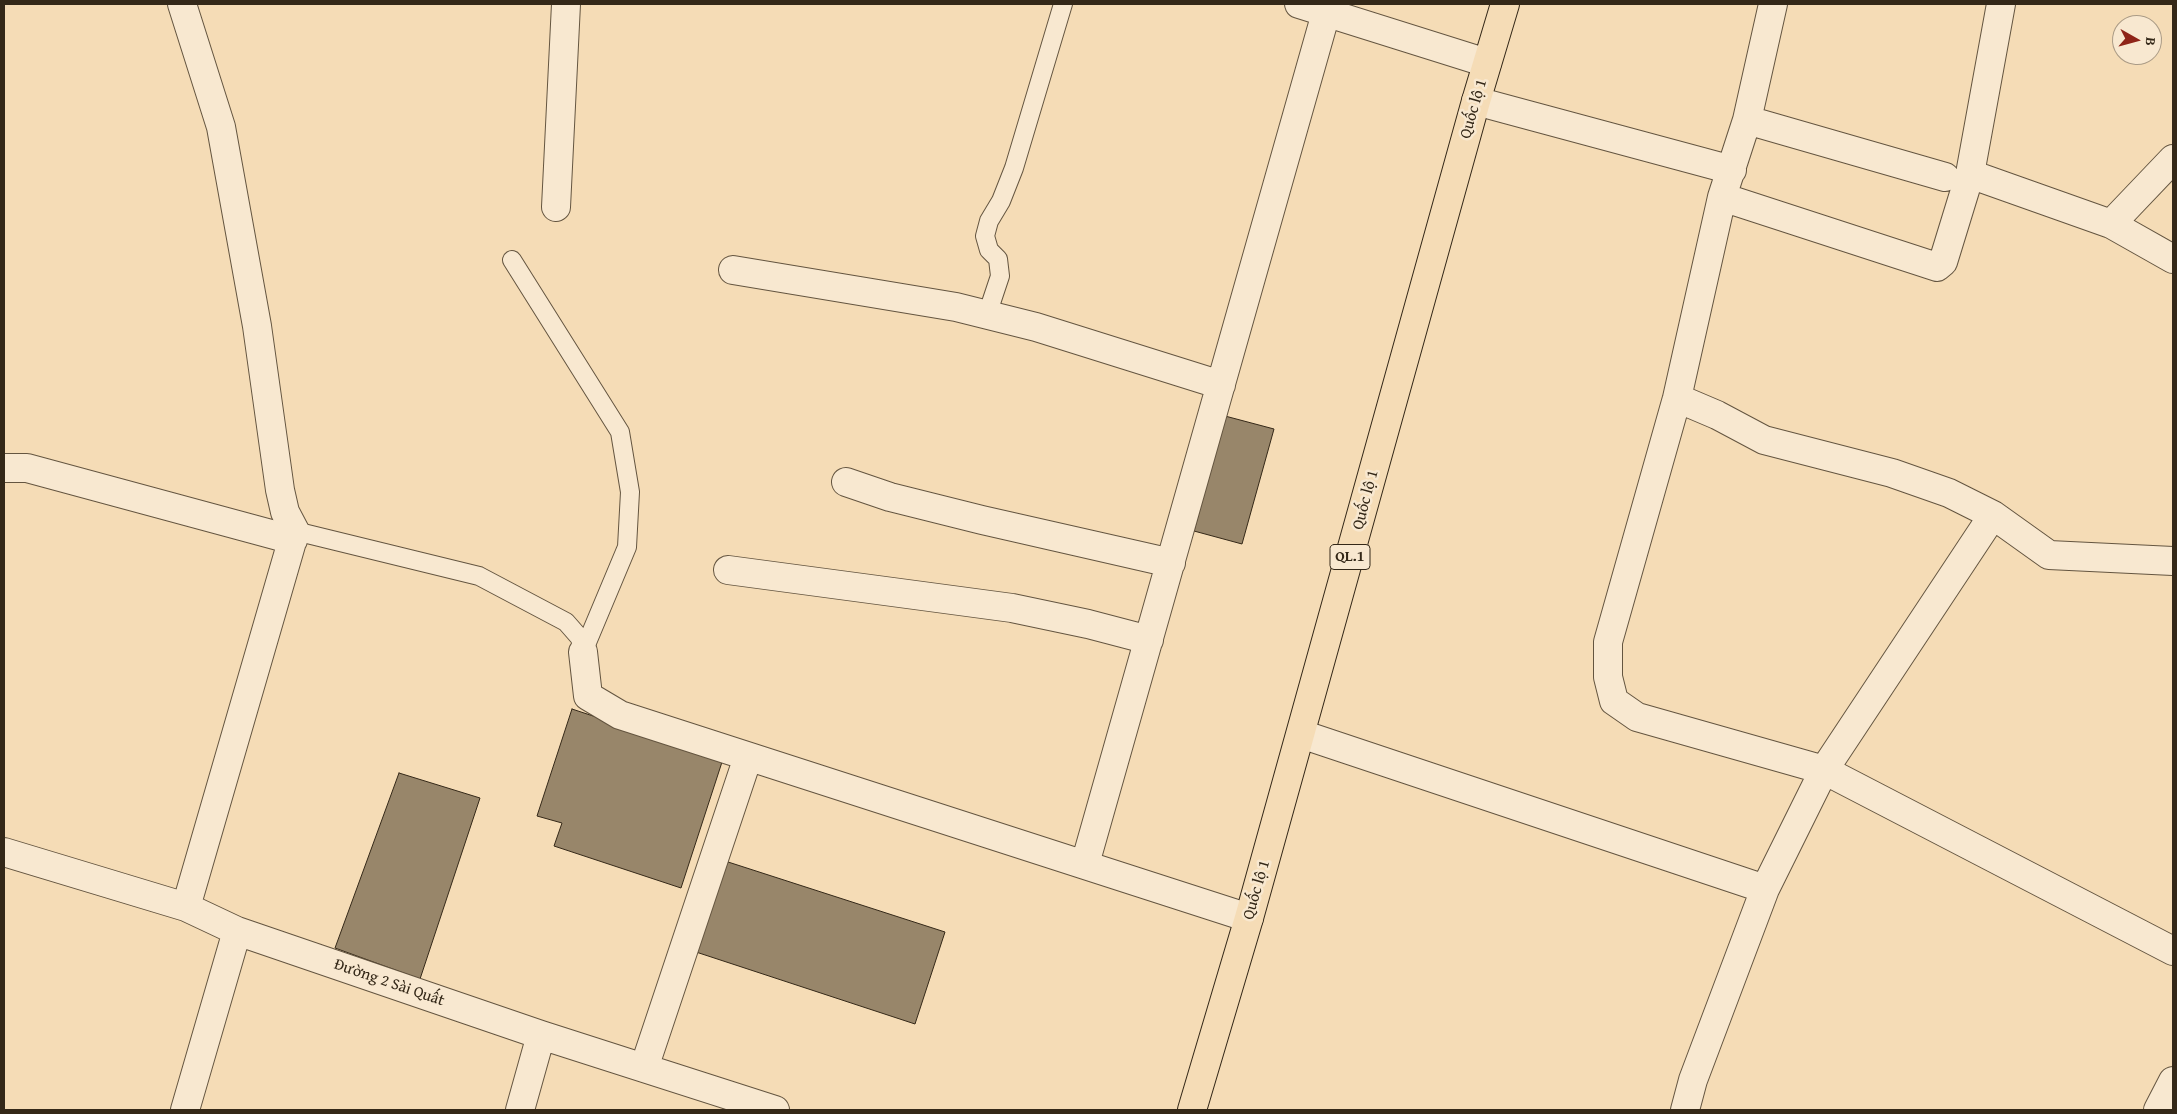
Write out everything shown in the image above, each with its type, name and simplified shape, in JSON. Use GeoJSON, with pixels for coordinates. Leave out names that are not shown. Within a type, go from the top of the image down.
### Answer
{"type":"FeatureCollection","features":[{"type":"Feature","properties":{"kind":"highway","name":"Quốc lộ 1"},"geometry":{"type":"LineString","coordinates":[[1192,1110],[1249,918],[1476,101],[1505,4]]}},
{"type":"Feature","properties":{"kind":"street"},"geometry":{"type":"LineString","coordinates":[[182,4],[221,127],[257,326],[280,490],[285,512],[294,536],[186,907]]}},
{"type":"Feature","properties":{"kind":"street"},"geometry":{"type":"LineString","coordinates":[[556,207],[566,4]]}},
{"type":"Feature","properties":{"kind":"street"},"geometry":{"type":"LineString","coordinates":[[1773,4],[1747,120],[1722,197],[1677,398],[1608,642],[1608,678],[1614,700],[1637,717],[1824,770],[2173,951]]}},
{"type":"Feature","properties":{"kind":"street"},"geometry":{"type":"LineString","coordinates":[[1722,197],[1937,267],[1943,262],[1957,175],[2001,4]]}},
{"type":"Feature","properties":{"kind":"street"},"geometry":{"type":"LineString","coordinates":[[1086,864],[1221,385],[1314,7],[1487,63]]}},
{"type":"Feature","properties":{"kind":"street"},"geometry":{"type":"LineString","coordinates":[[1476,101],[1732,170]]}},
{"type":"Feature","properties":{"kind":"street"},"geometry":{"type":"LineString","coordinates":[[1747,120],[1957,175],[2111,224],[2173,259]]}},
{"type":"Feature","properties":{"kind":"street"},"geometry":{"type":"LineString","coordinates":[[2111,224],[2173,159]]}},
{"type":"Feature","properties":{"kind":"street"},"geometry":{"type":"LineString","coordinates":[[733,270],[956,307],[1036,327],[1221,385]]}},
{"type":"Feature","properties":{"kind":"street"},"geometry":{"type":"LineString","coordinates":[[1677,398],[1717,415],[1764,440],[1892,473],[1949,493],[1993,515],[2048,555],[2173,561]]}},
{"type":"Feature","properties":{"kind":"street"},"geometry":{"type":"LineString","coordinates":[[4,468],[28,468],[294,536]]}},
{"type":"Feature","properties":{"kind":"street"},"geometry":{"type":"LineString","coordinates":[[846,482],[890,497],[972,518],[1171,563]]}},
{"type":"Feature","properties":{"kind":"street"},"geometry":{"type":"LineString","coordinates":[[1685,1110],[1693,1080],[1764,889],[1824,770],[1993,515]]}},
{"type":"Feature","properties":{"kind":"street"},"geometry":{"type":"LineString","coordinates":[[728,570],[1012,608],[1088,624],[1150,640]]}},
{"type":"Feature","properties":{"kind":"street"},"geometry":{"type":"LineString","coordinates":[[583,652],[588,696],[620,715],[1249,918]]}},
{"type":"Feature","properties":{"kind":"street"},"geometry":{"type":"LineString","coordinates":[[1301,734],[1764,889]]}},
{"type":"Feature","properties":{"kind":"street"},"geometry":{"type":"LineString","coordinates":[[644,1068],[748,757]]}},
{"type":"Feature","properties":{"kind":"street","name":"Đường 2 Sài Quất"},"geometry":{"type":"LineString","coordinates":[[4,852],[186,907],[237,931],[541,1034],[776,1110]]}},
{"type":"Feature","properties":{"kind":"street"},"geometry":{"type":"LineString","coordinates":[[185,1110],[237,931]]}},
{"type":"Feature","properties":{"kind":"street"},"geometry":{"type":"LineString","coordinates":[[520,1110],[541,1034]]}},
{"type":"Feature","properties":{"kind":"street"},"geometry":{"type":"LineString","coordinates":[[2158,1110],[2173,1081]]}},
{"type":"Feature","properties":{"kind":"lane"},"geometry":{"type":"LineString","coordinates":[[987,315],[1000,276],[998,259],[989,250],[985,236],[989,220],[1000,202],[1014,168],[1063,4]]}},
{"type":"Feature","properties":{"kind":"lane"},"geometry":{"type":"LineString","coordinates":[[512,260],[620,432],[630,492],[627,547],[583,652]]}},
{"type":"Feature","properties":{"kind":"lane"},"geometry":{"type":"LineString","coordinates":[[294,536],[479,576],[566,622],[580,638],[583,652]]}},
{"type":"Feature","properties":{"kind":"building"},"geometry":{"type":"Polygon","coordinates":[[[1225,416],[1274,429],[1242,544],[1194,531],[1225,416]]]}},
{"type":"Feature","properties":{"kind":"building"},"geometry":{"type":"Polygon","coordinates":[[[572,709],[723,759],[681,888],[554,846],[562,823],[537,816],[572,709]]]}},
{"type":"Feature","properties":{"kind":"building"},"geometry":{"type":"Polygon","coordinates":[[[399,773],[480,798],[420,979],[335,948],[399,773]]]}},
{"type":"Feature","properties":{"kind":"building"},"geometry":{"type":"Polygon","coordinates":[[[725,861],[945,932],[915,1024],[696,952],[725,861]]]}}]}
